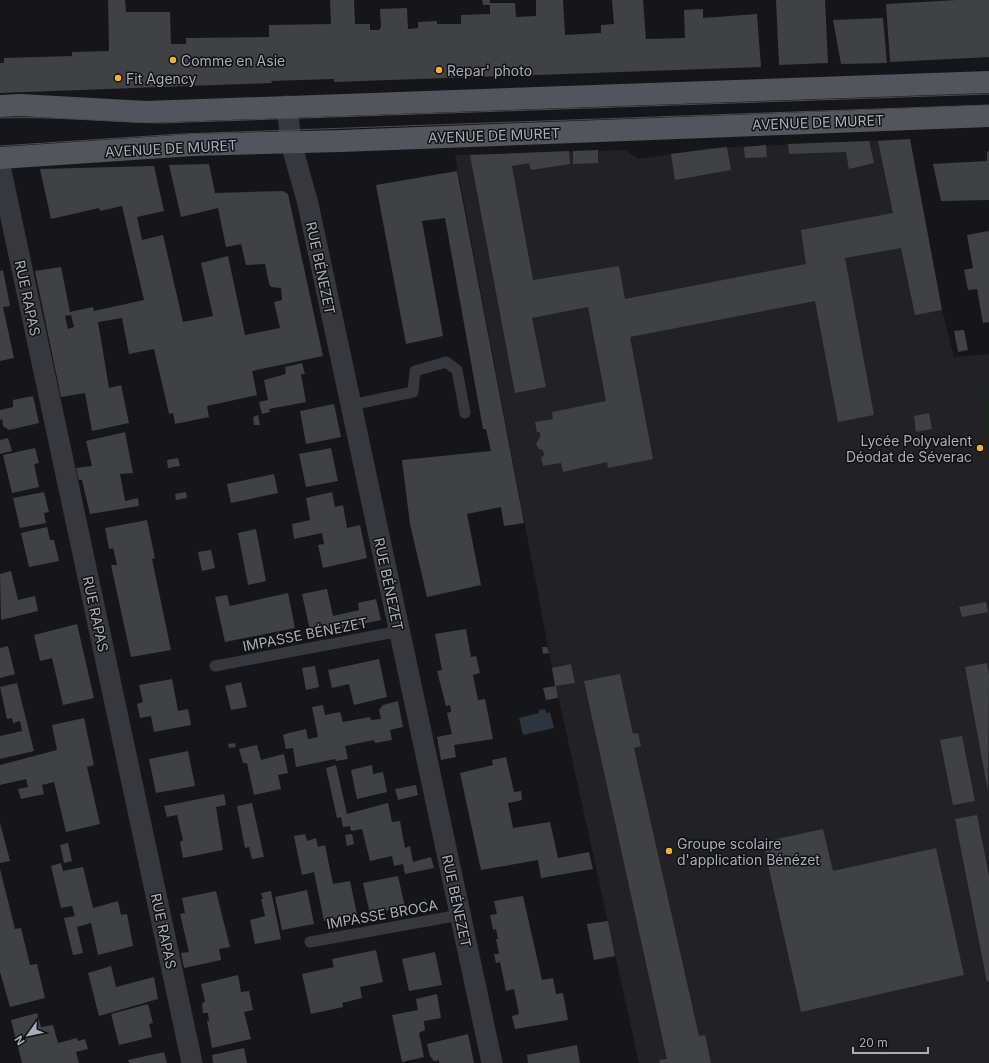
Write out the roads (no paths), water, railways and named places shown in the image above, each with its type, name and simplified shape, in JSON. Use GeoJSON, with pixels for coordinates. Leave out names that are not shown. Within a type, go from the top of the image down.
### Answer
{"type":"FeatureCollection","features":[{"type":"Feature","properties":{"kind":"main road"},"geometry":{"type":"LineString","coordinates":[[0,106],[20,105],[146,112],[989,82]]}},
{"type":"Feature","properties":{"kind":"main road","name":"AVENUE DE MURET"},"geometry":{"type":"LineString","coordinates":[[0,158],[192,145],[291,143],[989,116]]}},
{"type":"Feature","properties":{"kind":"street","name":"RUE BÉNEZET"},"geometry":{"type":"LineString","coordinates":[[287,106],[291,143],[308,204],[492,1063]]}},
{"type":"Feature","properties":{"kind":"street","name":"RUE RAPAS"},"geometry":{"type":"LineString","coordinates":[[0,166],[192,1063]]}},
{"type":"Feature","properties":{"kind":"lane"},"geometry":{"type":"LineString","coordinates":[[351,405],[413,392],[415,371],[446,362],[457,370],[465,413]]}},
{"type":"Feature","properties":{"kind":"lane","name":"IMPASSE BÉNEZET"},"geometry":{"type":"LineString","coordinates":[[215,666],[400,631]]}},
{"type":"Feature","properties":{"kind":"lane","name":"IMPASSE BROCA"},"geometry":{"type":"LineString","coordinates":[[310,942],[460,915]]}},
{"type":"Feature","properties":{"kind":"tram line"},"geometry":{"type":"LineString","coordinates":[[0,118],[40,118],[161,123],[989,94]]}},
{"type":"Feature","properties":{"kind":"tram line"},"geometry":{"type":"LineString","coordinates":[[0,146],[181,134],[989,105]]}},
{"type":"Feature","properties":{"kind":"place","name":"Comme en Asie"},"geometry":{"type":"Point","coordinates":[173,60]}},
{"type":"Feature","properties":{"kind":"place","name":"Repar' photo"},"geometry":{"type":"Point","coordinates":[439,70]}},
{"type":"Feature","properties":{"kind":"place","name":"Fit Agency"},"geometry":{"type":"Point","coordinates":[118,78]}},
{"type":"Feature","properties":{"kind":"place","name":"Lycée Polyvalent Déodat de Séverac"},"geometry":{"type":"Point","coordinates":[980,448]}},
{"type":"Feature","properties":{"kind":"place","name":"Groupe scolaire d'application Bénézet"},"geometry":{"type":"Point","coordinates":[669,851]}}]}
